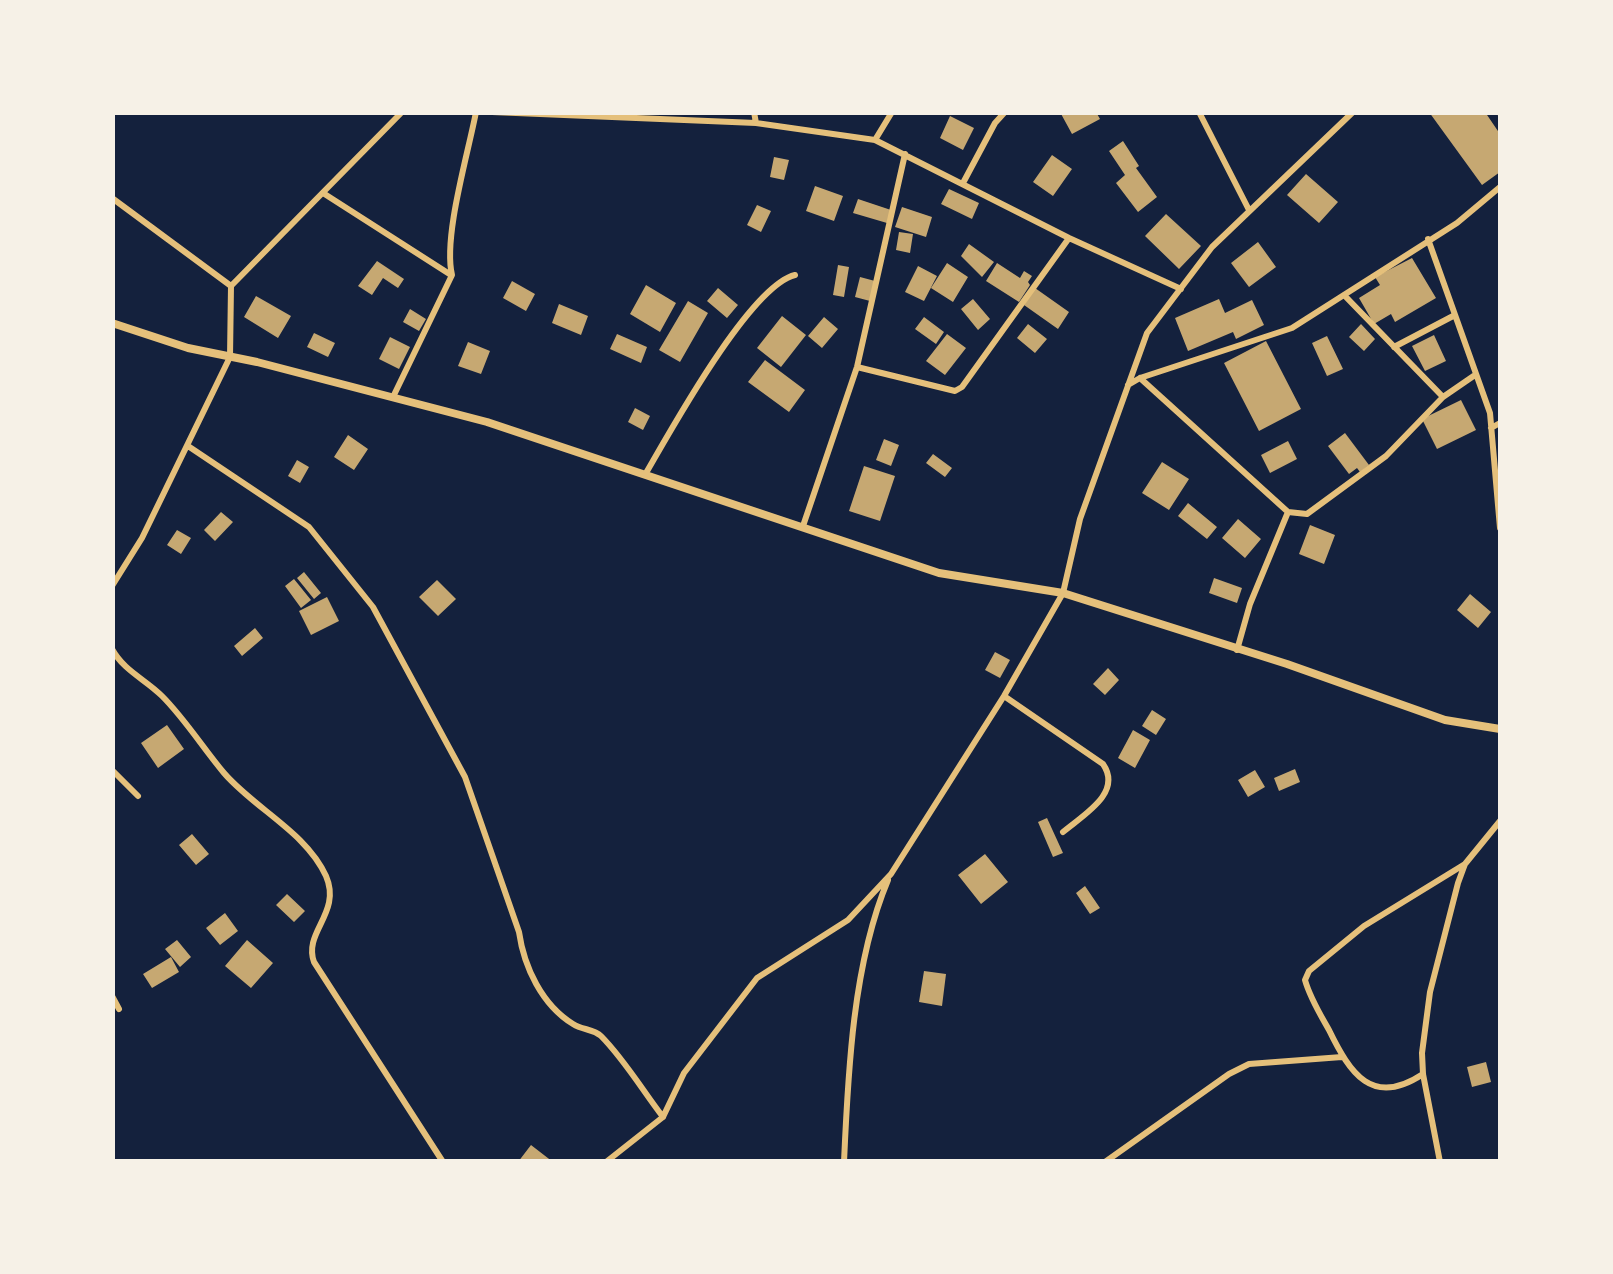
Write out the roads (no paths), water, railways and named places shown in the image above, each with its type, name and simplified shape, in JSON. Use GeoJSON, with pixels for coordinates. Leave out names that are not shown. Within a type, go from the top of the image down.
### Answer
{"type":"FeatureCollection","features":[{"type":"Feature","properties":{"kind":"street"},"geometry":{"type":"LineString","coordinates":[[394,396],[452,275],[454,227],[476,112]]}},
{"type":"Feature","properties":{"kind":"street"},"geometry":{"type":"LineString","coordinates":[[492,112],[756,123],[876,140],[1069,238],[1181,289]]}},
{"type":"Feature","properties":{"kind":"street"},"geometry":{"type":"LineString","coordinates":[[754,112],[756,123]]}},
{"type":"Feature","properties":{"kind":"street"},"geometry":{"type":"LineString","coordinates":[[876,140],[892,112]]}},
{"type":"Feature","properties":{"kind":"street"},"geometry":{"type":"LineString","coordinates":[[964,183],[995,123],[1005,112]]}},
{"type":"Feature","properties":{"kind":"street"},"geometry":{"type":"LineString","coordinates":[[1199,112],[1250,210]]}},
{"type":"Feature","properties":{"kind":"street"},"geometry":{"type":"LineString","coordinates":[[844,1162],[846,1099],[875,911],[891,874],[1004,696],[1062,593],[1080,518],[1147,333],[1212,247],[1353,112]]}},
{"type":"Feature","properties":{"kind":"street"},"geometry":{"type":"LineString","coordinates":[[112,586],[142,538],[230,357],[231,286],[397,114]]}},
{"type":"Feature","properties":{"kind":"street"},"geometry":{"type":"LineString","coordinates":[[804,526],[857,367],[905,154]]}},
{"type":"Feature","properties":{"kind":"street"},"geometry":{"type":"LineString","coordinates":[[1128,386],[1140,378],[1292,328],[1468,215],[1500,187]]}},
{"type":"Feature","properties":{"kind":"street"},"geometry":{"type":"LineString","coordinates":[[323,193],[452,275]]}},
{"type":"Feature","properties":{"kind":"street"},"geometry":{"type":"LineString","coordinates":[[112,198],[231,286]]}},
{"type":"Feature","properties":{"kind":"street"},"geometry":{"type":"LineString","coordinates":[[857,367],[955,390],[962,388],[1069,238]]}},
{"type":"Feature","properties":{"kind":"street"},"geometry":{"type":"LineString","coordinates":[[1428,239],[1490,412],[1500,528]]}},
{"type":"Feature","properties":{"kind":"street"},"geometry":{"type":"LineString","coordinates":[[646,473],[691,396],[764,294],[784,278],[795,275]]}},
{"type":"Feature","properties":{"kind":"street"},"geometry":{"type":"LineString","coordinates":[[1344,295],[1443,397]]}},
{"type":"Feature","properties":{"kind":"street"},"geometry":{"type":"LineString","coordinates":[[1394,347],[1455,315]]}},
{"type":"Feature","properties":{"kind":"street"},"geometry":{"type":"LineString","coordinates":[[112,324],[188,348],[487,422],[939,572],[1062,593],[1445,720],[1500,729]]}},
{"type":"Feature","properties":{"kind":"street"},"geometry":{"type":"LineString","coordinates":[[1140,378],[1288,512],[1307,514],[1386,456],[1443,397],[1474,375]]}},
{"type":"Feature","properties":{"kind":"street"},"geometry":{"type":"LineString","coordinates":[[1491,428],[1500,422]]}},
{"type":"Feature","properties":{"kind":"street"},"geometry":{"type":"LineString","coordinates":[[188,446],[309,527],[374,607],[465,776],[519,932],[522,952],[538,986],[571,1023],[600,1035],[663,1117]]}},
{"type":"Feature","properties":{"kind":"street"},"geometry":{"type":"LineString","coordinates":[[1238,650],[1256,588],[1288,512]]}},
{"type":"Feature","properties":{"kind":"street"},"geometry":{"type":"LineString","coordinates":[[112,649],[122,665],[166,700],[225,774],[285,826],[318,862],[331,896],[310,948],[314,962],[443,1162]]}},
{"type":"Feature","properties":{"kind":"street"},"geometry":{"type":"LineString","coordinates":[[1004,696],[1103,764],[1110,773],[1104,796],[1063,832]]}},
{"type":"Feature","properties":{"kind":"street"},"geometry":{"type":"LineString","coordinates":[[112,770],[138,796]]}},
{"type":"Feature","properties":{"kind":"street"},"geometry":{"type":"LineString","coordinates":[[1423,1074],[1408,1084],[1386,1088],[1356,1077],[1342,1057],[1305,980],[1309,971],[1364,926],[1465,864],[1500,821]]}},
{"type":"Feature","properties":{"kind":"street"},"geometry":{"type":"LineString","coordinates":[[1440,1162],[1422,1053],[1430,992],[1465,864]]}},
{"type":"Feature","properties":{"kind":"street"},"geometry":{"type":"LineString","coordinates":[[606,1162],[663,1117],[684,1073],[757,978],[848,920],[891,874]]}},
{"type":"Feature","properties":{"kind":"street"},"geometry":{"type":"LineString","coordinates":[[112,996],[119,1009]]}},
{"type":"Feature","properties":{"kind":"street"},"geometry":{"type":"LineString","coordinates":[[1105,1162],[1249,1064],[1342,1057]]}}]}
